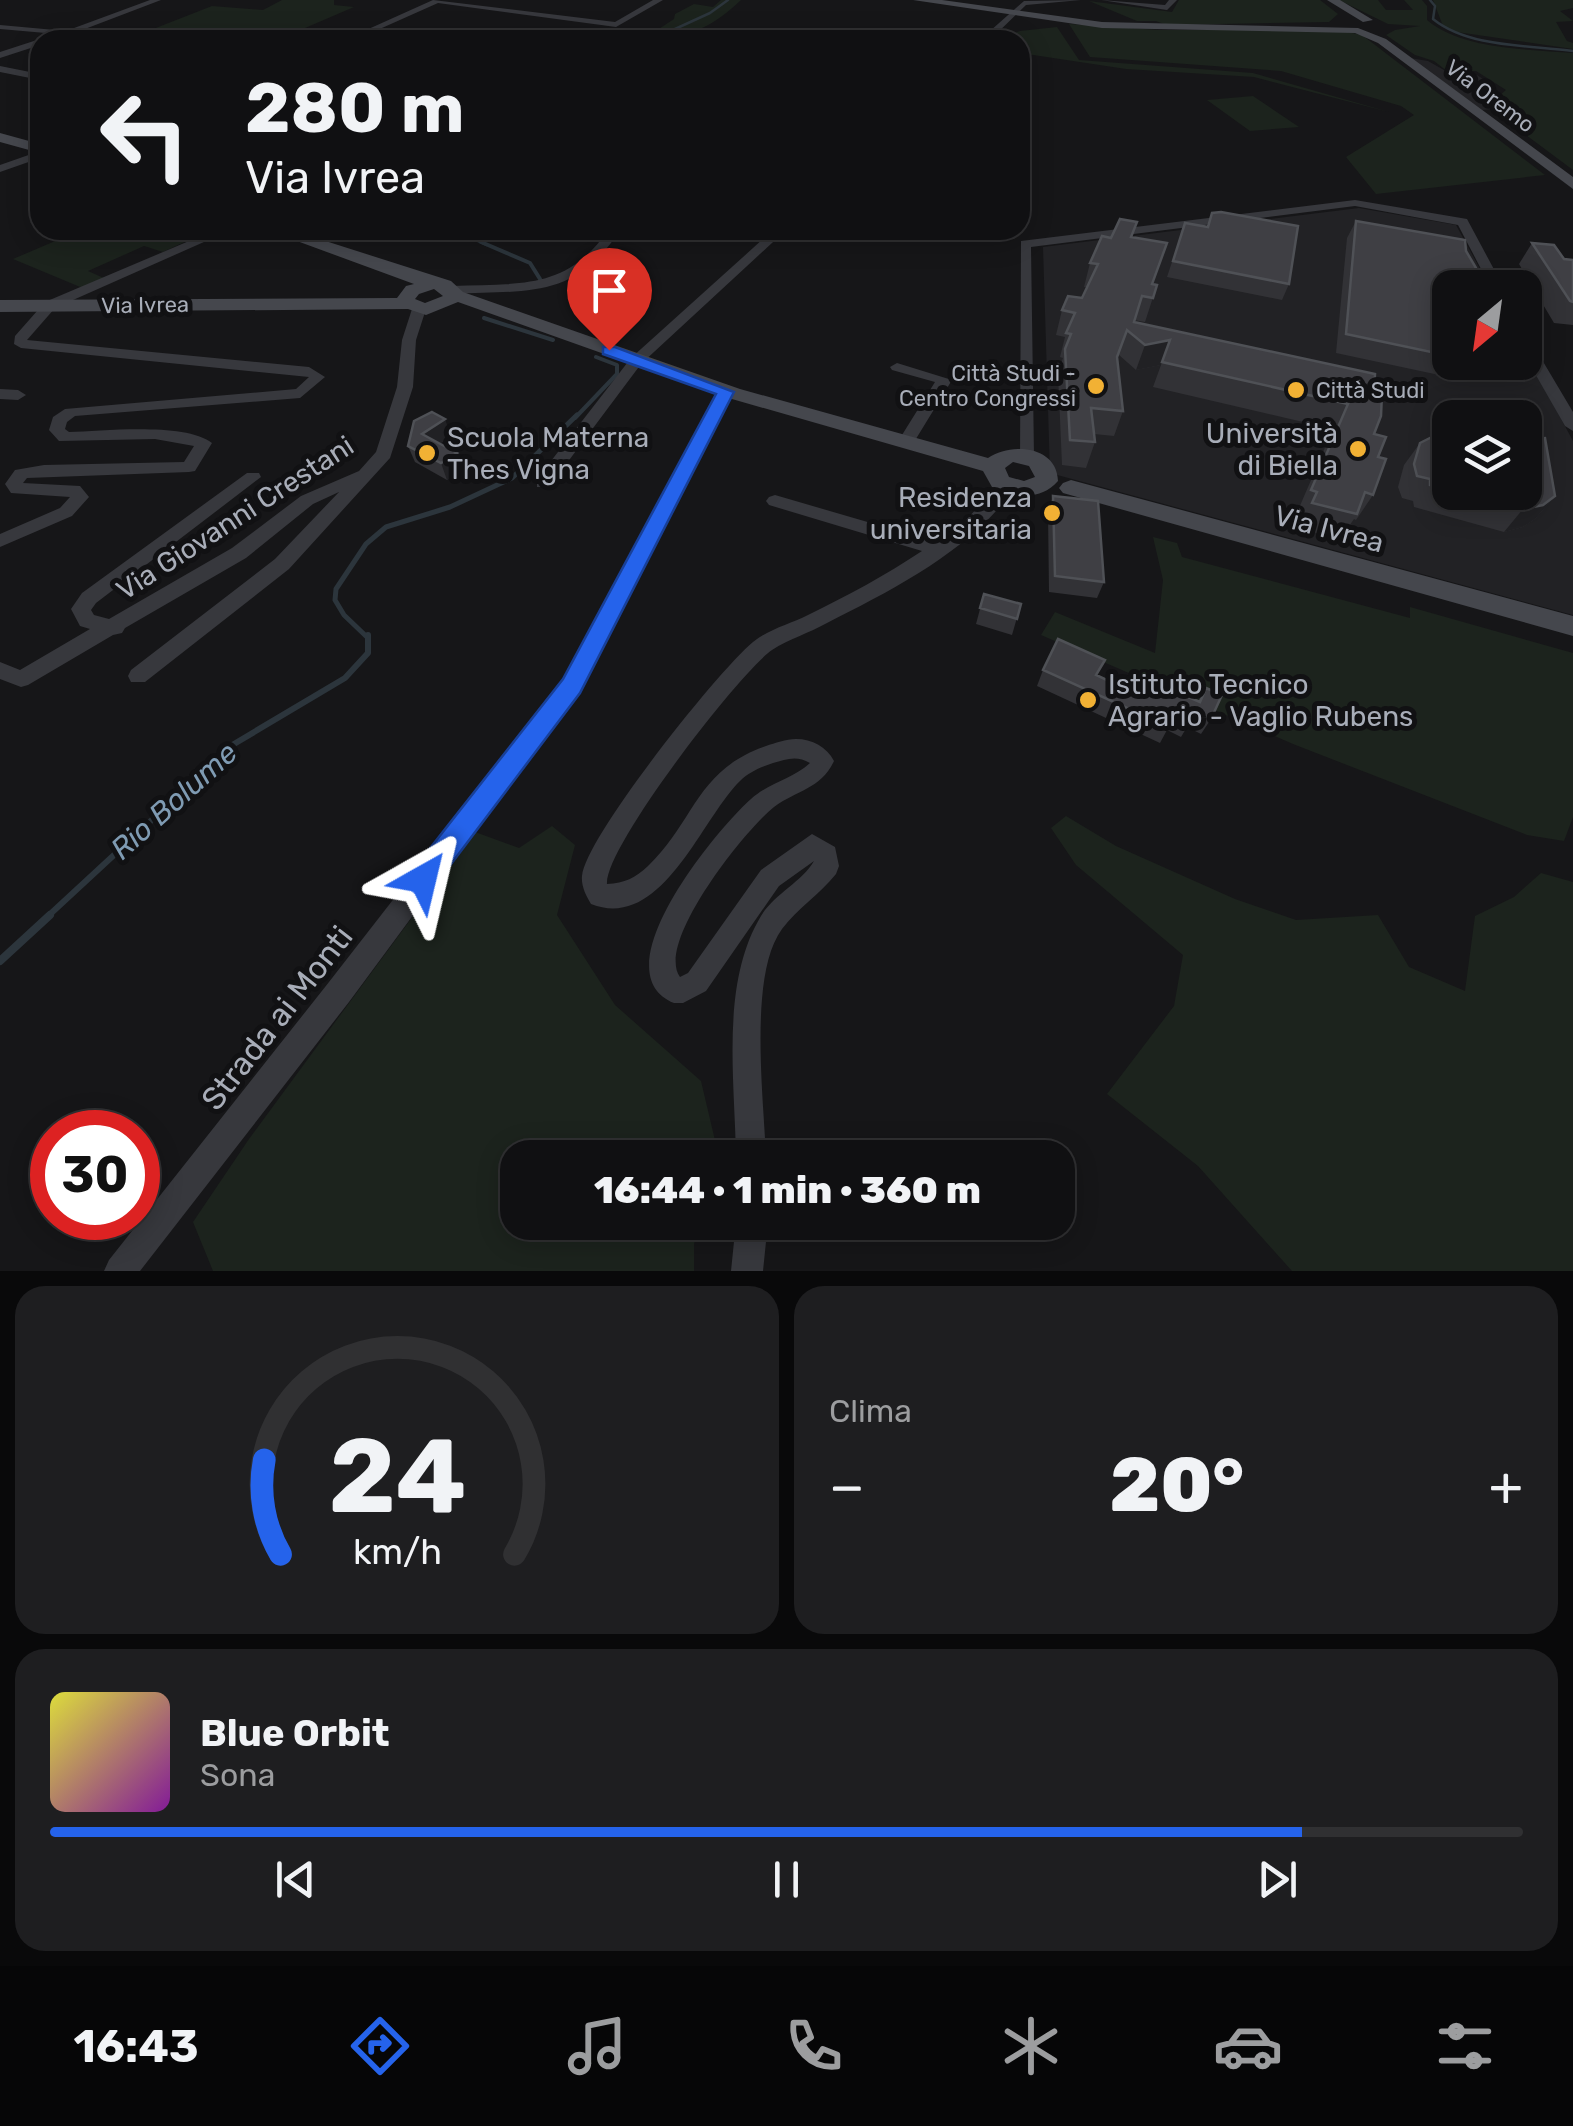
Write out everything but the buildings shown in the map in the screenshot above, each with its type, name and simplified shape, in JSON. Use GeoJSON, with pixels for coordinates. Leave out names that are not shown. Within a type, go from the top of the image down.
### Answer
{"type":"FeatureCollection","features":[{"type":"Feature","properties":{"kind":"main road"},"geometry":{"type":"LineString","coordinates":[[918,0],[1011,15],[1142,27],[1298,28],[1362,24]]}},
{"type":"Feature","properties":{"kind":"main road","name":"Via Oremo"},"geometry":{"type":"LineString","coordinates":[[1362,24],[1573,184]]}},
{"type":"Feature","properties":{"kind":"main road"},"geometry":{"type":"LineString","coordinates":[[0,137],[30,148]]}},
{"type":"Feature","properties":{"kind":"main road"},"geometry":{"type":"LineString","coordinates":[[305,240],[366,260],[432,284],[427,298],[366,260]]}},
{"type":"Feature","properties":{"kind":"main road"},"geometry":{"type":"LineString","coordinates":[[355,298],[386,287],[392,282],[388,272]]}},
{"type":"Feature","properties":{"kind":"main road","name":"Via Ivrea"},"geometry":{"type":"LineString","coordinates":[[290,304],[355,298],[427,298],[511,311],[726,392],[992,466]]}},
{"type":"Feature","properties":{"kind":"main road","name":"Via Ivrea"},"geometry":{"type":"LineString","coordinates":[[0,306],[290,304],[427,298],[565,333]]}},
{"type":"Feature","properties":{"kind":"main road"},"geometry":{"type":"LineString","coordinates":[[1026,456],[1060,485],[1007,486],[994,477],[992,466],[1000,457],[1026,456]]}},
{"type":"Feature","properties":{"kind":"main road","name":"Via Ivrea"},"geometry":{"type":"LineString","coordinates":[[1060,485],[1573,626]]}},
{"type":"Feature","properties":{"kind":"street"},"geometry":{"type":"LineString","coordinates":[[75,30],[157,0]]}},
{"type":"Feature","properties":{"kind":"street"},"geometry":{"type":"LineString","coordinates":[[370,30],[438,0],[616,25],[659,0]]}},
{"type":"Feature","properties":{"kind":"street"},"geometry":{"type":"LineString","coordinates":[[995,30],[1024,3],[1077,0]]}},
{"type":"Feature","properties":{"kind":"street"},"geometry":{"type":"LineString","coordinates":[[1105,0],[1167,8],[1173,0]]}},
{"type":"Feature","properties":{"kind":"street"},"geometry":{"type":"LineString","coordinates":[[0,26],[47,30]]}},
{"type":"Feature","properties":{"kind":"street"},"geometry":{"type":"LineString","coordinates":[[0,55],[30,45]]}},
{"type":"Feature","properties":{"kind":"street"},"geometry":{"type":"LineString","coordinates":[[0,68],[30,76]]}},
{"type":"Feature","properties":{"kind":"street"},"geometry":{"type":"LineString","coordinates":[[0,169],[30,156]]}},
{"type":"Feature","properties":{"kind":"street"},"geometry":{"type":"LineString","coordinates":[[1026,456],[1024,244],[1356,203],[1463,222],[1488,270]]}},
{"type":"Feature","properties":{"kind":"street"},"geometry":{"type":"LineString","coordinates":[[0,541],[66,512],[80,497],[74,490],[17,489],[14,484],[20,474],[188,467],[204,443],[155,434],[65,436],[57,430],[59,420],[71,412],[300,393],[318,377],[308,371],[21,344],[20,339],[50,305],[202,240]]}},
{"type":"Feature","properties":{"kind":"street"},"geometry":{"type":"LineString","coordinates":[[511,311],[505,304],[508,298],[584,266],[608,240]]}},
{"type":"Feature","properties":{"kind":"street"},"geometry":{"type":"LineString","coordinates":[[543,483],[636,361],[769,240]]}},
{"type":"Feature","properties":{"kind":"street"},"geometry":{"type":"LineString","coordinates":[[138,676],[282,564],[384,454],[405,387],[410,340],[427,298],[536,288]]}},
{"type":"Feature","properties":{"kind":"street"},"geometry":{"type":"LineString","coordinates":[[897,367],[944,380],[906,444]]}},
{"type":"Feature","properties":{"kind":"street"},"geometry":{"type":"LineString","coordinates":[[1542,373],[1573,426]]}},
{"type":"Feature","properties":{"kind":"street","name":"Strada ai Monti"},"geometry":{"type":"LineString","coordinates":[[120,1271],[328,1007],[571,686],[726,392]]}},
{"type":"Feature","properties":{"kind":"street"},"geometry":{"type":"LineString","coordinates":[[0,394],[18,395]]}},
{"type":"Feature","properties":{"kind":"street","name":"Via Giovanni Crestani"},"geometry":{"type":"LineString","coordinates":[[0,670],[21,679],[114,628],[239,553],[307,500],[357,477],[384,454]]}},
{"type":"Feature","properties":{"kind":"street","name":"Via Giovanni Crestani"},"geometry":{"type":"LineString","coordinates":[[114,628],[87,621],[82,609],[89,598],[253,477]]}},
{"type":"Feature","properties":{"kind":"street"},"geometry":{"type":"LineString","coordinates":[[751,1140],[748,985],[756,953],[772,921],[827,866],[826,855],[812,845],[770,878],[696,982],[684,990],[674,990],[666,983],[662,955],[665,941],[738,828],[769,797],[811,776],[823,760],[806,748],[792,747],[749,762],[731,774],[655,876],[624,898],[600,896],[595,888],[595,869],[622,824],[721,688],[762,646],[867,592],[936,549],[975,522],[1007,486]]}},
{"type":"Feature","properties":{"kind":"street"},"geometry":{"type":"LineString","coordinates":[[775,501],[936,549]]}},
{"type":"Feature","properties":{"kind":"street"},"geometry":{"type":"LineString","coordinates":[[747,1271],[750,1240]]}},
{"type":"Feature","properties":{"kind":"shaded area"},"geometry":{"type":"Polygon","coordinates":[[[282,0],[334,0],[334,5],[354,7],[300,30],[151,30],[212,6],[263,10],[282,0]]]}},
{"type":"Feature","properties":{"kind":"shaded area"},"geometry":{"type":"Polygon","coordinates":[[[721,0],[741,0],[698,30],[657,30],[694,4],[713,7],[721,0]]]}},
{"type":"Feature","properties":{"kind":"shaded area"},"geometry":{"type":"Polygon","coordinates":[[[1179,0],[1320,0],[1338,14],[1329,22],[1167,25],[1137,21],[1089,1],[1172,12],[1179,0]]]}},
{"type":"Feature","properties":{"kind":"shaded area"},"geometry":{"type":"Polygon","coordinates":[[[1339,0],[1378,0],[1386,10],[1413,10],[1404,0],[1422,0],[1427,6],[1427,20],[1458,37],[1497,46],[1573,53],[1573,170],[1503,118],[1504,111],[1492,102],[1506,90],[1476,71],[1447,71],[1386,35],[1420,26],[1388,24],[1339,0]]]}},
{"type":"Feature","properties":{"kind":"shaded area"},"geometry":{"type":"Polygon","coordinates":[[[1433,0],[1573,0],[1573,8],[1560,11],[1573,21],[1556,22],[1567,41],[1573,43],[1573,49],[1457,32],[1443,26],[1433,0]]]}},
{"type":"Feature","properties":{"kind":"shaded area"},"geometry":{"type":"Polygon","coordinates":[[[1069,24],[1159,30],[1338,30],[1362,35],[1545,175],[1376,194],[1346,157],[1414,115],[1401,106],[1281,71],[1090,57],[1069,24]]]}},
{"type":"Feature","properties":{"kind":"shaded area"},"geometry":{"type":"Polygon","coordinates":[[[1057,27],[1079,60],[1253,73],[1389,112],[1254,77],[1126,69],[1030,55],[1029,30],[1057,27]]]}},
{"type":"Feature","properties":{"kind":"shaded area"},"geometry":{"type":"Polygon","coordinates":[[[1410,58],[1428,61],[1451,74],[1477,75],[1495,87],[1482,100],[1493,109],[1482,110],[1410,58]]]}},
{"type":"Feature","properties":{"kind":"shaded area"},"geometry":{"type":"Polygon","coordinates":[[[1253,96],[1299,127],[1250,131],[1207,100],[1253,96]]]}},
{"type":"Feature","properties":{"kind":"shaded area","name":"Città Studi"},"geometry":{"type":"Polygon","coordinates":[[[1359,208],[1456,225],[1481,270],[1432,270],[1432,380],[1540,380],[1573,441],[1573,615],[1050,473],[1043,247],[1359,208]]]}},
{"type":"Feature","properties":{"kind":"shaded area"},"geometry":{"type":"Polygon","coordinates":[[[58,240],[189,240],[163,252],[144,246],[88,271],[106,279],[85,289],[13,259],[58,240]]]}},
{"type":"Feature","properties":{"kind":"shaded area"},"geometry":{"type":"Polygon","coordinates":[[[1153,537],[1177,543],[1182,557],[1410,618],[1410,607],[1573,653],[1573,817],[1564,841],[1527,835],[1293,744],[1041,635],[1055,612],[1155,653],[1163,580],[1153,537]]]}},
{"type":"Feature","properties":{"kind":"shaded area"},"geometry":{"type":"Polygon","coordinates":[[[1066,816],[1116,846],[1235,899],[1296,920],[1378,915],[1409,967],[1465,991],[1475,916],[1514,897],[1541,873],[1573,882],[1573,1271],[1292,1271],[1198,1166],[1107,1094],[1174,1006],[1183,955],[1076,865],[1051,828],[1066,816]]]}},
{"type":"Feature","properties":{"kind":"shaded area"},"geometry":{"type":"Polygon","coordinates":[[[552,826],[575,845],[557,915],[615,1005],[701,1081],[715,1140],[500,1140],[500,1240],[695,1240],[694,1271],[213,1271],[193,1222],[249,1139],[475,832],[519,848],[552,826]]]}},
{"type":"Feature","properties":{"kind":"waterway","name":"Rio Bolume"},"geometry":{"type":"LineString","coordinates":[[673,30],[728,0]]}},
{"type":"Feature","properties":{"kind":"waterway"},"geometry":{"type":"LineString","coordinates":[[1430,0],[1435,6],[1433,19],[1464,35],[1500,44],[1573,51]]}},
{"type":"Feature","properties":{"kind":"waterway","name":"Rio Bolume"},"geometry":{"type":"LineString","coordinates":[[478,240],[487,245]]}},
{"type":"Feature","properties":{"kind":"waterway","name":"Rio Bolume"},"geometry":{"type":"LineString","coordinates":[[481,242],[530,263],[540,279]]}},
{"type":"Feature","properties":{"kind":"waterway","name":"Rio Bolume"},"geometry":{"type":"LineString","coordinates":[[484,318],[553,340]]}},
{"type":"Feature","properties":{"kind":"waterway","name":"Rio Bolume"},"geometry":{"type":"LineString","coordinates":[[575,418],[617,374],[617,365],[596,357]]}},
{"type":"Feature","properties":{"kind":"waterway","name":"Rio Bolume"},"geometry":{"type":"LineString","coordinates":[[368,638],[344,615],[335,600],[336,589],[366,544],[386,527],[450,507],[512,478],[577,415]]}},
{"type":"Feature","properties":{"kind":"waterway","name":"Rio Bolume"},"geometry":{"type":"LineString","coordinates":[[47,917],[234,744],[345,678],[368,653],[368,638]]}},
{"type":"Feature","properties":{"kind":"waterway","name":"Rio Bolume"},"geometry":{"type":"LineString","coordinates":[[0,961],[50,915]]}},
{"type":"Feature","properties":{"kind":"place","name":"Città Studi - Centro Congressi"},"geometry":{"type":"Point","coordinates":[1096,386]}},
{"type":"Feature","properties":{"kind":"place","name":"Città Studi"},"geometry":{"type":"Point","coordinates":[1296,390]}},
{"type":"Feature","properties":{"kind":"place","name":"Università di Biella"},"geometry":{"type":"Point","coordinates":[1358,449]}},
{"type":"Feature","properties":{"kind":"place","name":"Scuola Materna Thes Vigna"},"geometry":{"type":"Point","coordinates":[427,453]}},
{"type":"Feature","properties":{"kind":"place","name":"Residenza universitaria"},"geometry":{"type":"Point","coordinates":[1052,513]}},
{"type":"Feature","properties":{"kind":"place","name":"Istituto Tecnico Agrario - Vaglio Rubens"},"geometry":{"type":"Point","coordinates":[1088,700]}},
{"type":"Feature","properties":{"kind":"route"},"geometry":{"type":"LineString","coordinates":[[423,879],[571,686],[726,392],[609,350]]}}]}
